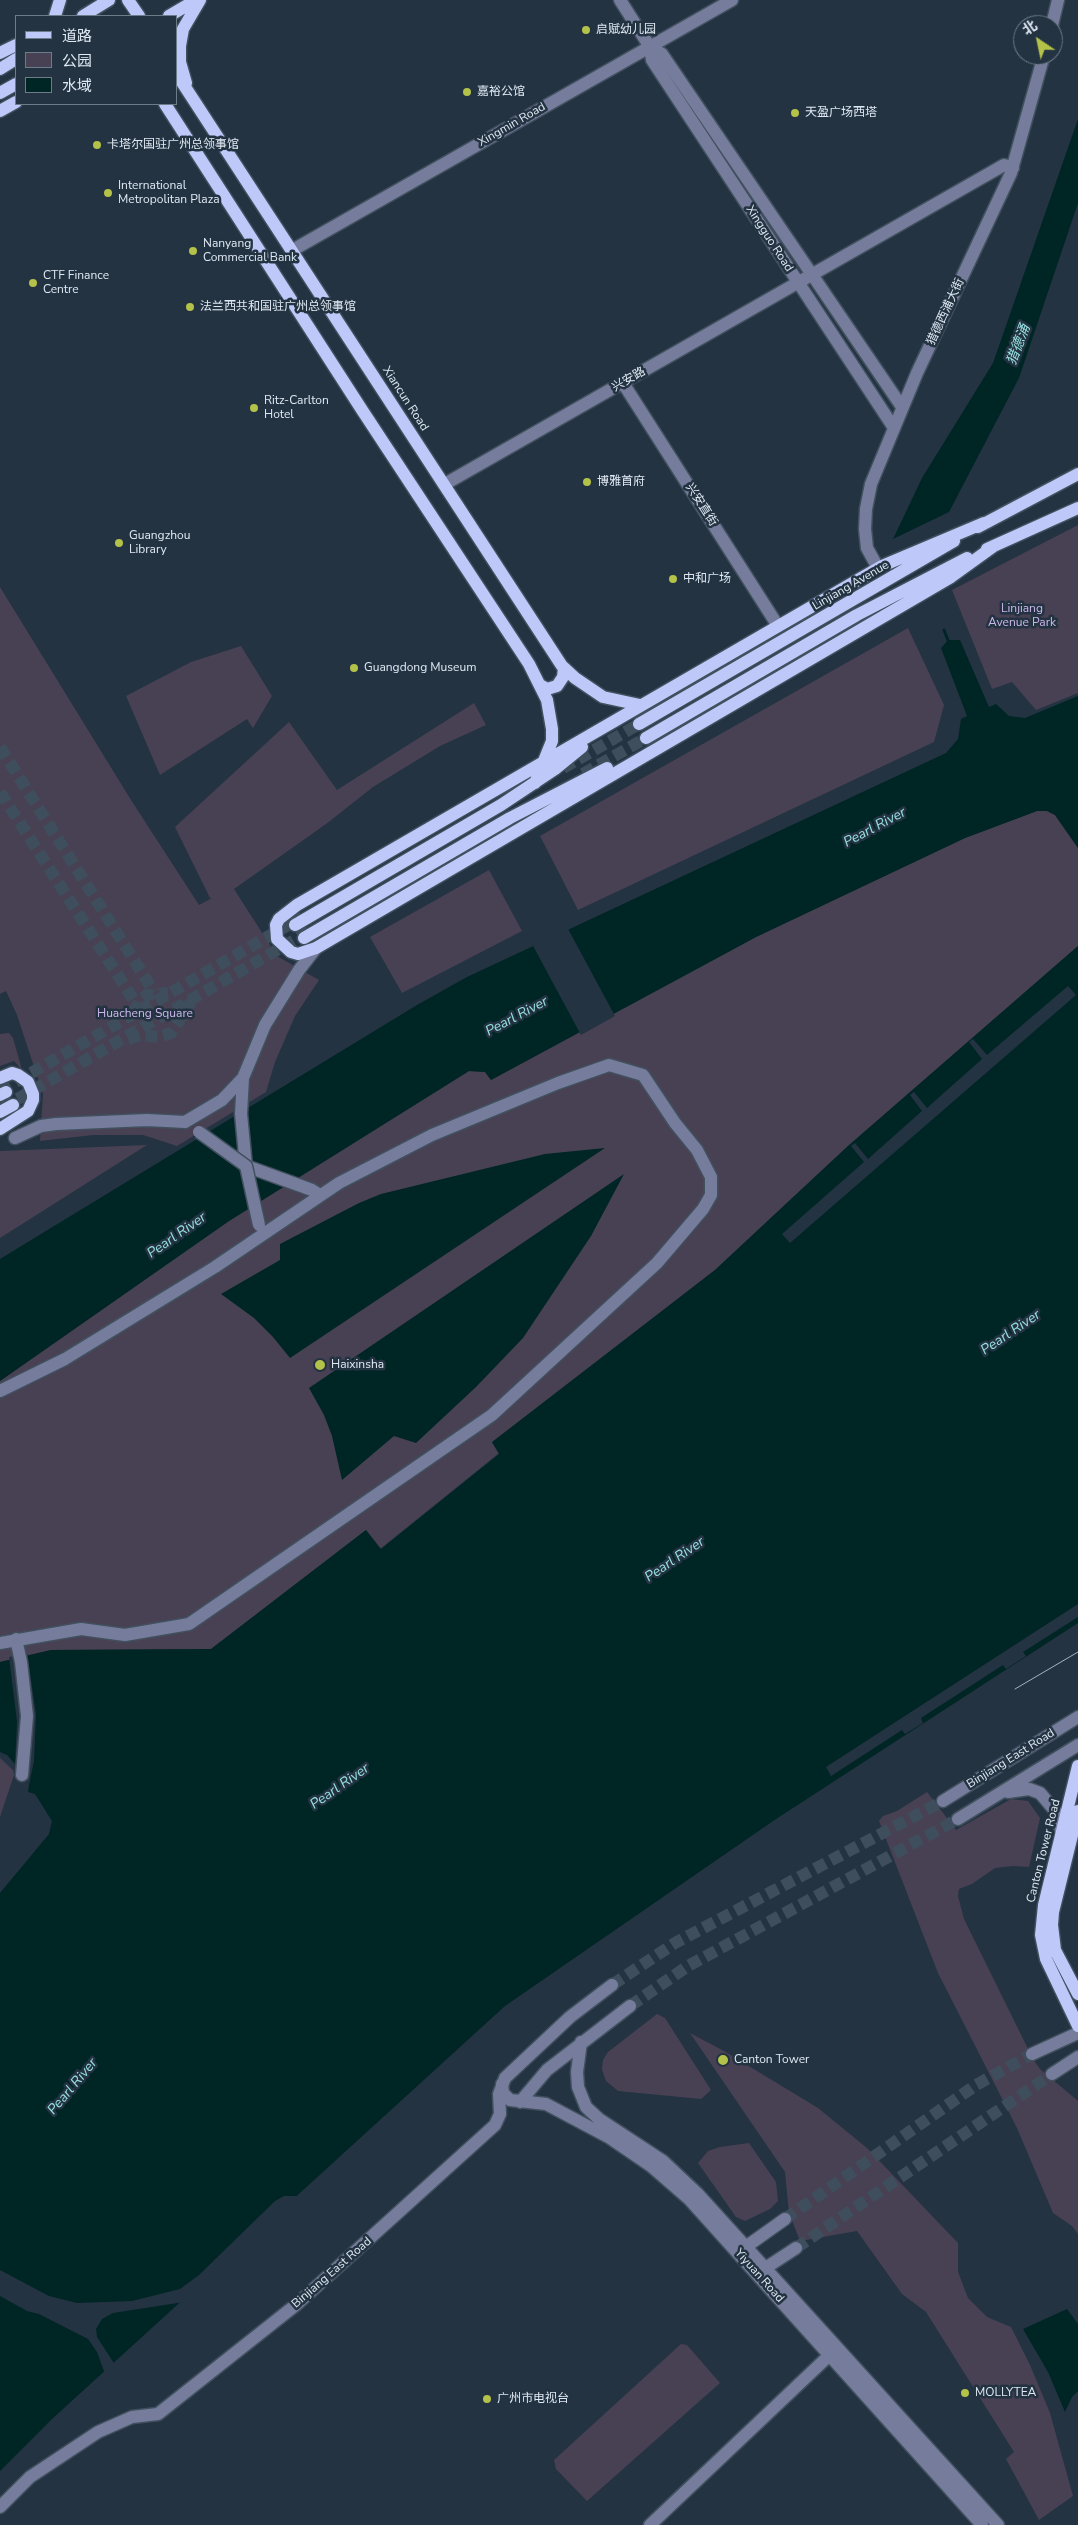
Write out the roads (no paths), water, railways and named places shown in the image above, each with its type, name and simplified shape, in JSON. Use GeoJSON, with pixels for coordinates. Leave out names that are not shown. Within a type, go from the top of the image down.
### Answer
{"type":"FeatureCollection","features":[{"type":"Feature","properties":{"kind":"main road"},"geometry":{"type":"LineString","coordinates":[[55,15],[60,0]]}},
{"type":"Feature","properties":{"kind":"main road"},"geometry":{"type":"LineString","coordinates":[[128,0],[138,15]]}},
{"type":"Feature","properties":{"kind":"main road"},"geometry":{"type":"LineString","coordinates":[[172,15],[198,0]]}},
{"type":"Feature","properties":{"kind":"main road"},"geometry":{"type":"LineString","coordinates":[[182,93],[180,46],[183,29],[198,0]]}},
{"type":"Feature","properties":{"kind":"main road"},"geometry":{"type":"LineString","coordinates":[[85,15],[102,6]]}},
{"type":"Feature","properties":{"kind":"main road"},"geometry":{"type":"LineString","coordinates":[[0,53],[15,46]]}},
{"type":"Feature","properties":{"kind":"main road"},"geometry":{"type":"LineString","coordinates":[[0,69],[15,59]]}},
{"type":"Feature","properties":{"kind":"main road","name":"Xiancun Road"},"geometry":{"type":"LineString","coordinates":[[178,80],[182,93],[291,251],[564,668],[603,697],[640,705]]}},
{"type":"Feature","properties":{"kind":"main road"},"geometry":{"type":"LineString","coordinates":[[0,93],[15,85]]}},
{"type":"Feature","properties":{"kind":"main road"},"geometry":{"type":"LineString","coordinates":[[0,111],[15,103]]}},
{"type":"Feature","properties":{"kind":"main road"},"geometry":{"type":"LineString","coordinates":[[167,105],[362,410],[529,664],[540,685],[551,714],[552,729],[552,741],[535,783]]}},
{"type":"Feature","properties":{"kind":"main road","name":"Linjiang Avenue"},"geometry":{"type":"LineString","coordinates":[[638,724],[984,523],[1078,474]]}},
{"type":"Feature","properties":{"kind":"main road"},"geometry":{"type":"LineString","coordinates":[[646,738],[857,614],[909,586],[1078,508]]}},
{"type":"Feature","properties":{"kind":"main road"},"geometry":{"type":"LineString","coordinates":[[984,523],[919,548],[878,568],[297,905],[279,919],[275,931],[277,939],[284,947],[298,954],[316,948],[951,577],[994,546]]}},
{"type":"Feature","properties":{"kind":"main road"},"geometry":{"type":"LineString","coordinates":[[540,685],[547,689],[557,686],[563,677],[564,668]]}},
{"type":"Feature","properties":{"kind":"main road"},"geometry":{"type":"LineString","coordinates":[[295,925],[501,805],[571,757],[604,727]]}},
{"type":"Feature","properties":{"kind":"main road"},"geometry":{"type":"LineString","coordinates":[[304,938],[518,814],[588,777],[652,750]]}},
{"type":"Feature","properties":{"kind":"main road"},"geometry":{"type":"LineString","coordinates":[[0,1078],[12,1074],[18,1075],[28,1082],[34,1094],[28,1111],[0,1129]]}},
{"type":"Feature","properties":{"kind":"main road"},"geometry":{"type":"LineString","coordinates":[[0,1112],[13,1105]]}},
{"type":"Feature","properties":{"kind":"main road","name":"Canton Tower Road"},"geometry":{"type":"LineString","coordinates":[[1078,1766],[1044,1905],[1042,1946],[1056,1981],[1078,2026]]}},
{"type":"Feature","properties":{"kind":"main road","name":"Canton Tower Road"},"geometry":{"type":"LineString","coordinates":[[1078,1811],[1053,1912],[1052,1925],[1055,1950],[1078,1994]]}},
{"type":"Feature","properties":{"kind":"street","name":"Xingguo Road"},"geometry":{"type":"LineString","coordinates":[[620,0],[650,47],[652,60],[894,428]]}},
{"type":"Feature","properties":{"kind":"street","name":"Xingmin Road"},"geometry":{"type":"LineString","coordinates":[[291,251],[732,0]]}},
{"type":"Feature","properties":{"kind":"street"},"geometry":{"type":"LineString","coordinates":[[1054,15],[1058,0]]}},
{"type":"Feature","properties":{"kind":"street","name":"Xingguo Road"},"geometry":{"type":"LineString","coordinates":[[650,47],[662,54],[902,407]]}},
{"type":"Feature","properties":{"kind":"street","name":"猎德西浦大街"},"geometry":{"type":"LineString","coordinates":[[878,568],[867,548],[866,509],[871,484],[902,407],[1013,168],[1041,65]]}},
{"type":"Feature","properties":{"kind":"street","name":"兴安路"},"geometry":{"type":"LineString","coordinates":[[445,484],[1004,165],[1013,168]]}},
{"type":"Feature","properties":{"kind":"street","name":"兴安直街"},"geometry":{"type":"LineString","coordinates":[[623,383],[778,626]]}},
{"type":"Feature","properties":{"kind":"street"},"geometry":{"type":"LineString","coordinates":[[261,1229],[246,1166],[242,1105],[243,1078],[265,1025],[299,970],[316,948]]}},
{"type":"Feature","properties":{"kind":"street"},"geometry":{"type":"LineString","coordinates":[[0,1391],[65,1359],[215,1267],[261,1229],[316,1192],[432,1135],[558,1083],[609,1065],[643,1075],[675,1123],[697,1150],[711,1177],[711,1195],[703,1209],[658,1264],[492,1414],[189,1624],[125,1635],[81,1630],[0,1643]]}},
{"type":"Feature","properties":{"kind":"street"},"geometry":{"type":"LineString","coordinates":[[185,1122],[222,1100],[243,1078]]}},
{"type":"Feature","properties":{"kind":"street"},"geometry":{"type":"LineString","coordinates":[[15,1138],[41,1126],[56,1124],[147,1120],[185,1122],[246,1166],[316,1192]]}},
{"type":"Feature","properties":{"kind":"street"},"geometry":{"type":"LineString","coordinates":[[16,1640],[20,1655],[27,1716],[22,1775]]}},
{"type":"Feature","properties":{"kind":"street","name":"Binjiang East Road"},"geometry":{"type":"LineString","coordinates":[[943,1800],[1078,1717]]}},
{"type":"Feature","properties":{"kind":"street","name":"Binjiang East Road"},"geometry":{"type":"LineString","coordinates":[[958,1819],[1078,1745]]}},
{"type":"Feature","properties":{"kind":"street"},"geometry":{"type":"LineString","coordinates":[[996,1796],[1029,1788],[1040,1793],[1057,1813],[1062,1834]]}},
{"type":"Feature","properties":{"kind":"street"},"geometry":{"type":"LineString","coordinates":[[502,2084],[537,2047],[612,1985]]}},
{"type":"Feature","properties":{"kind":"street"},"geometry":{"type":"LineString","coordinates":[[520,2102],[547,2070],[630,2006]]}},
{"type":"Feature","properties":{"kind":"street"},"geometry":{"type":"LineString","coordinates":[[1032,2054],[1078,2033]]}},
{"type":"Feature","properties":{"kind":"street","name":"Yiyuan Road"},"geometry":{"type":"LineString","coordinates":[[581,2042],[577,2072],[578,2087],[586,2107],[599,2119],[645,2147],[663,2161],[767,2267],[834,2351],[982,2525]]}},
{"type":"Feature","properties":{"kind":"street"},"geometry":{"type":"LineString","coordinates":[[1052,2074],[1078,2057]]}},
{"type":"Feature","properties":{"kind":"street","name":"Binjiang East Road"},"geometry":{"type":"LineString","coordinates":[[0,2507],[30,2477],[98,2432],[132,2417],[158,2414],[297,2304],[495,2125],[500,2114],[499,2094],[502,2084]]}},
{"type":"Feature","properties":{"kind":"street","name":"Yiyuan Road"},"geometry":{"type":"LineString","coordinates":[[502,2084],[501,2089],[506,2098],[520,2102],[535,2102],[558,2110],[631,2152],[689,2199],[998,2525]]}},
{"type":"Feature","properties":{"kind":"street"},"geometry":{"type":"LineString","coordinates":[[785,2219],[747,2246],[749,2264],[767,2267],[796,2248]]}},
{"type":"Feature","properties":{"kind":"street"},"geometry":{"type":"LineString","coordinates":[[650,2525],[834,2351]]}},
{"type":"Feature","properties":{"kind":"water","name":"猎德涌"},"geometry":{"type":"Polygon","coordinates":[[[1078,119],[1078,203],[1019,378],[949,512],[893,539],[922,478],[993,363],[1078,119]]]}},
{"type":"Feature","properties":{"kind":"water","name":"Pearl River"},"geometry":{"type":"Polygon","coordinates":[[[948,640],[960,640],[989,707],[996,704],[1009,716],[1025,718],[1078,696],[1078,848],[1055,815],[1047,811],[1037,811],[965,838],[756,937],[491,1080],[485,1072],[469,1071],[229,1221],[0,1381],[0,1259],[417,1005],[467,977],[946,753],[958,739],[961,719],[967,716],[941,648],[948,640]]]}},
{"type":"Feature","properties":{"kind":"water","name":"Pearl River"},"geometry":{"type":"Polygon","coordinates":[[[1078,946],[1078,1623],[776,1819],[505,2006],[52,2419],[0,2471],[0,1893],[49,1834],[52,1821],[35,1794],[28,1792],[29,1785],[15,1764],[7,1755],[0,1752],[0,1662],[51,1650],[211,1649],[366,1530],[381,1549],[499,1454],[492,1442],[715,1270],[848,1146],[1078,946]]]}},
{"type":"Feature","properties":{"kind":"water"},"geometry":{"type":"Polygon","coordinates":[[[605,1148],[290,1358],[254,1318],[221,1294],[280,1260],[280,1244],[359,1203],[381,1194],[545,1154],[605,1148]]]}},
{"type":"Feature","properties":{"kind":"water"},"geometry":{"type":"Polygon","coordinates":[[[624,1174],[591,1236],[523,1338],[476,1387],[416,1443],[394,1436],[342,1480],[332,1436],[324,1415],[309,1388],[624,1174]]]}},
{"type":"Feature","properties":{"kind":"water"},"geometry":{"type":"Polygon","coordinates":[[[1067,2309],[1078,2324],[1078,2391],[1072,2397],[1065,2412],[1048,2372],[1023,2329],[1067,2309]]]}},
{"type":"Feature","properties":{"kind":"waterway"},"geometry":{"type":"LineString","coordinates":[[944,630],[949,643]]}},
{"type":"Feature","properties":{"kind":"tunnel"},"geometry":{"type":"LineString","coordinates":[[563,768],[639,724]]}},
{"type":"Feature","properties":{"kind":"tunnel"},"geometry":{"type":"LineString","coordinates":[[583,774],[646,738]]}},
{"type":"Feature","properties":{"kind":"tunnel"},"geometry":{"type":"LineString","coordinates":[[0,747],[154,992]]}},
{"type":"Feature","properties":{"kind":"tunnel"},"geometry":{"type":"LineString","coordinates":[[0,792],[137,1005]]}},
{"type":"Feature","properties":{"kind":"tunnel"},"geometry":{"type":"LineString","coordinates":[[0,1091],[302,917]]}},
{"type":"Feature","properties":{"kind":"tunnel"},"geometry":{"type":"LineString","coordinates":[[2,1108],[312,930]]}},
{"type":"Feature","properties":{"kind":"tunnel"},"geometry":{"type":"LineString","coordinates":[[133,1013],[141,999],[147,995],[168,993]]}},
{"type":"Feature","properties":{"kind":"tunnel"},"geometry":{"type":"LineString","coordinates":[[128,1039],[141,1035],[159,1037],[171,1033],[185,1009],[192,1002]]}},
{"type":"Feature","properties":{"kind":"tunnel"},"geometry":{"type":"LineString","coordinates":[[612,1985],[675,1943],[943,1801]]}},
{"type":"Feature","properties":{"kind":"tunnel"},"geometry":{"type":"LineString","coordinates":[[630,2006],[688,1966],[958,1819]]}},
{"type":"Feature","properties":{"kind":"tunnel"},"geometry":{"type":"LineString","coordinates":[[785,2219],[976,2085],[1032,2054]]}},
{"type":"Feature","properties":{"kind":"tunnel"},"geometry":{"type":"LineString","coordinates":[[796,2248],[1052,2074]]}},
{"type":"Feature","properties":{"kind":"tram line"},"geometry":{"type":"LineString","coordinates":[[1015,1689],[1078,1652]]}},
{"type":"Feature","properties":{"kind":"place","name":"启赋幼儿园"},"geometry":{"type":"Point","coordinates":[586,30]}},
{"type":"Feature","properties":{"kind":"place","name":"嘉裕公馆"},"geometry":{"type":"Point","coordinates":[467,92]}},
{"type":"Feature","properties":{"kind":"place","name":"天盈广场西塔"},"geometry":{"type":"Point","coordinates":[795,113]}},
{"type":"Feature","properties":{"kind":"place","name":"卡塔尔国驻广州总领事馆"},"geometry":{"type":"Point","coordinates":[97,145]}},
{"type":"Feature","properties":{"kind":"place","name":"International Metropolitan Plaza"},"geometry":{"type":"Point","coordinates":[108,193]}},
{"type":"Feature","properties":{"kind":"place","name":"Nanyang Commercial Bank"},"geometry":{"type":"Point","coordinates":[193,251]}},
{"type":"Feature","properties":{"kind":"place","name":"CTF Finance Centre"},"geometry":{"type":"Point","coordinates":[33,283]}},
{"type":"Feature","properties":{"kind":"place","name":"法兰西共和国驻广州总领事馆"},"geometry":{"type":"Point","coordinates":[190,307]}},
{"type":"Feature","properties":{"kind":"place","name":"Ritz-Carlton Hotel"},"geometry":{"type":"Point","coordinates":[254,408]}},
{"type":"Feature","properties":{"kind":"place","name":"博雅首府"},"geometry":{"type":"Point","coordinates":[587,482]}},
{"type":"Feature","properties":{"kind":"place","name":"Guangzhou Library"},"geometry":{"type":"Point","coordinates":[119,543]}},
{"type":"Feature","properties":{"kind":"place","name":"中和广场"},"geometry":{"type":"Point","coordinates":[673,579]}},
{"type":"Feature","properties":{"kind":"place","name":"Guangdong Museum"},"geometry":{"type":"Point","coordinates":[354,668]}},
{"type":"Feature","properties":{"kind":"place","name":"Haixinsha"},"geometry":{"type":"Point","coordinates":[320,1365]}},
{"type":"Feature","properties":{"kind":"place","name":"Canton Tower"},"geometry":{"type":"Point","coordinates":[723,2060]}},
{"type":"Feature","properties":{"kind":"place","name":"MOLLYTEA"},"geometry":{"type":"Point","coordinates":[965,2393]}},
{"type":"Feature","properties":{"kind":"place","name":"广州市电视台"},"geometry":{"type":"Point","coordinates":[487,2399]}},
{"type":"Feature","properties":{"kind":"park label","name":"Linjiang Avenue Park"},"geometry":{"type":"Point","coordinates":[1022,616]}},
{"type":"Feature","properties":{"kind":"park label","name":"Huacheng Square"},"geometry":{"type":"Point","coordinates":[145,1014]}}]}
